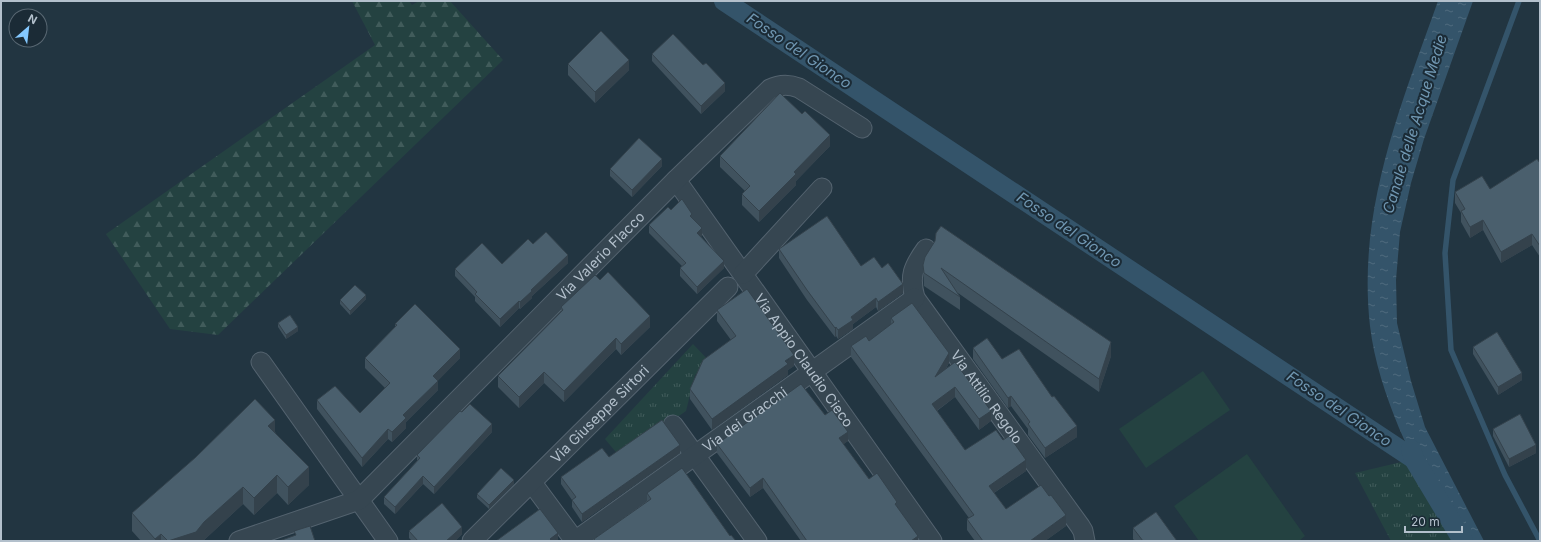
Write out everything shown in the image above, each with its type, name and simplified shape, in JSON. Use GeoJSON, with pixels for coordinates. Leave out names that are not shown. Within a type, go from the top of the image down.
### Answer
{"type":"FeatureCollection","features":[{"type":"Feature","properties":{"kind":"street","name":"Via Valerio Flacco"},"geometry":{"type":"LineString","coordinates":[[359,500],[676,180],[766,92],[776,86],[787,85],[799,88],[862,128]]}},
{"type":"Feature","properties":{"kind":"street","name":"Via Appio Claudio Cieco"},"geometry":{"type":"LineString","coordinates":[[676,180],[932,541]]}},
{"type":"Feature","properties":{"kind":"street"},"geometry":{"type":"LineString","coordinates":[[743,274],[822,188]]}},
{"type":"Feature","properties":{"kind":"street","name":"Via Attilio Regolo"},"geometry":{"type":"LineString","coordinates":[[926,249],[917,262],[912,275],[915,298],[1080,526],[1083,531],[1085,541]]}},
{"type":"Feature","properties":{"kind":"street","name":"Via Giuseppe Sirtori"},"geometry":{"type":"LineString","coordinates":[[472,541],[728,287]]}},
{"type":"Feature","properties":{"kind":"street","name":"Via dei Gracchi"},"geometry":{"type":"LineString","coordinates":[[575,541],[915,298]]}},
{"type":"Feature","properties":{"kind":"street"},"geometry":{"type":"LineString","coordinates":[[261,362],[388,541]]}},
{"type":"Feature","properties":{"kind":"street"},"geometry":{"type":"LineString","coordinates":[[673,425],[757,541]]}},
{"type":"Feature","properties":{"kind":"street"},"geometry":{"type":"LineString","coordinates":[[532,483],[575,541]]}},
{"type":"Feature","properties":{"kind":"street"},"geometry":{"type":"LineString","coordinates":[[239,541],[359,500]]}},
{"type":"Feature","properties":{"kind":"green space"},"geometry":{"type":"Polygon","coordinates":[[[352,1],[409,1],[412,5],[419,1],[450,1],[503,60],[218,335],[170,329],[106,234],[375,45],[352,1]]]}},
{"type":"Feature","properties":{"kind":"green space"},"geometry":{"type":"Polygon","coordinates":[[[693,344],[711,363],[695,375],[686,411],[620,457],[605,439],[693,344]]]}},
{"type":"Feature","properties":{"kind":"green space"},"geometry":{"type":"Polygon","coordinates":[[[1203,371],[1230,410],[1146,468],[1119,429],[1203,371]]]}},
{"type":"Feature","properties":{"kind":"green space"},"geometry":{"type":"Polygon","coordinates":[[[1247,454],[1305,536],[1299,541],[1199,541],[1174,506],[1247,454]]]}},
{"type":"Feature","properties":{"kind":"green space"},"geometry":{"type":"Polygon","coordinates":[[[1414,459],[1463,541],[1391,541],[1355,473],[1414,459]]]}},
{"type":"Feature","properties":{"kind":"water"},"geometry":{"type":"Polygon","coordinates":[[[1438,1],[1473,1],[1424,139],[1411,183],[1400,232],[1396,280],[1397,323],[1411,381],[1425,427],[1484,541],[1463,541],[1413,457],[1399,428],[1385,391],[1374,352],[1370,326],[1368,283],[1370,241],[1376,200],[1396,120],[1438,1]]]}},
{"type":"Feature","properties":{"kind":"building"},"geometry":{"type":"Polygon","coordinates":[[[601,31],[629,60],[595,92],[568,64],[601,31]]]}},
{"type":"Feature","properties":{"kind":"building"},"geometry":{"type":"Polygon","coordinates":[[[673,34],[703,65],[706,63],[725,83],[701,106],[652,54],[673,34]]]}},
{"type":"Feature","properties":{"kind":"building"},"geometry":{"type":"Polygon","coordinates":[[[780,93],[802,114],[805,111],[830,135],[794,172],[796,174],[759,211],[742,194],[750,186],[720,156],[780,93]]]}},
{"type":"Feature","properties":{"kind":"building"},"geometry":{"type":"Polygon","coordinates":[[[639,138],[662,159],[632,190],[610,169],[639,138]]]}},
{"type":"Feature","properties":{"kind":"building"},"geometry":{"type":"Polygon","coordinates":[[[1537,159],[1540,163],[1540,246],[1532,234],[1501,252],[1483,220],[1470,227],[1461,211],[1465,209],[1455,192],[1482,176],[1490,189],[1537,159]]]}},
{"type":"Feature","properties":{"kind":"building"},"geometry":{"type":"Polygon","coordinates":[[[682,199],[692,214],[690,216],[702,228],[697,233],[724,261],[697,287],[680,268],[686,263],[649,225],[668,207],[671,210],[682,199]]]}},
{"type":"Feature","properties":{"kind":"building"},"geometry":{"type":"Polygon","coordinates":[[[827,216],[861,266],[874,257],[882,268],[888,263],[903,284],[878,302],[876,298],[851,317],[853,320],[838,330],[807,290],[779,249],[827,216]]]}},
{"type":"Feature","properties":{"kind":"building"},"geometry":{"type":"Polygon","coordinates":[[[941,226],[1111,342],[1099,379],[941,268],[960,297],[924,273],[923,265],[925,257],[935,241],[936,233],[941,226]]]}},
{"type":"Feature","properties":{"kind":"building"},"geometry":{"type":"Polygon","coordinates":[[[546,232],[568,255],[531,290],[532,291],[500,319],[475,294],[477,292],[455,269],[482,243],[502,264],[528,239],[533,244],[546,232]]]}},
{"type":"Feature","properties":{"kind":"building"},"geometry":{"type":"Polygon","coordinates":[[[608,272],[650,316],[621,344],[616,338],[564,391],[544,372],[519,397],[498,376],[563,310],[561,307],[595,275],[600,280],[608,272]]]}},
{"type":"Feature","properties":{"kind":"building"},"geometry":{"type":"Polygon","coordinates":[[[355,285],[366,295],[350,311],[340,300],[355,285]]]}},
{"type":"Feature","properties":{"kind":"building"},"geometry":{"type":"Polygon","coordinates":[[[747,289],[794,355],[785,361],[788,364],[712,419],[690,389],[703,360],[736,336],[717,310],[747,289]]]}},
{"type":"Feature","properties":{"kind":"building"},"geometry":{"type":"Polygon","coordinates":[[[912,303],[949,353],[935,377],[955,362],[991,411],[979,419],[955,387],[932,404],[965,450],[996,430],[1003,440],[1009,436],[1026,460],[989,486],[1006,509],[1041,485],[1049,496],[1051,495],[1066,515],[1030,541],[983,541],[967,519],[974,515],[851,346],[866,336],[869,341],[894,322],[891,318],[912,303]]]}},
{"type":"Feature","properties":{"kind":"building"},"geometry":{"type":"Polygon","coordinates":[[[415,304],[460,349],[433,376],[438,381],[403,415],[406,418],[392,432],[388,429],[362,458],[317,400],[335,386],[360,413],[390,383],[365,358],[415,304]]]}},
{"type":"Feature","properties":{"kind":"building"},"geometry":{"type":"Polygon","coordinates":[[[290,315],[298,327],[286,335],[278,323],[290,315]]]}},
{"type":"Feature","properties":{"kind":"building"},"geometry":{"type":"Polygon","coordinates":[[[1497,332],[1522,373],[1498,387],[1473,347],[1497,332]]]}},
{"type":"Feature","properties":{"kind":"building"},"geometry":{"type":"Polygon","coordinates":[[[987,338],[1002,359],[1019,349],[1052,397],[1054,396],[1077,426],[1045,448],[1028,424],[1030,422],[1011,396],[1008,398],[973,348],[987,338]]]}},
{"type":"Feature","properties":{"kind":"building"},"geometry":{"type":"Polygon","coordinates":[[[801,384],[825,415],[832,410],[848,432],[839,438],[869,479],[877,473],[897,502],[895,504],[918,536],[911,541],[807,541],[763,478],[750,488],[717,444],[801,384]]]}},
{"type":"Feature","properties":{"kind":"building"},"geometry":{"type":"Polygon","coordinates":[[[255,399],[275,420],[268,426],[309,467],[288,487],[277,475],[254,498],[243,487],[204,522],[196,532],[168,541],[161,534],[155,539],[132,513],[196,457],[255,399]]]}},
{"type":"Feature","properties":{"kind":"building"},"geometry":{"type":"Polygon","coordinates":[[[470,404],[492,424],[434,487],[423,476],[395,507],[384,497],[420,458],[417,455],[460,411],[462,412],[470,404]]]}},
{"type":"Feature","properties":{"kind":"building"},"geometry":{"type":"Polygon","coordinates":[[[1520,414],[1536,445],[1509,459],[1493,429],[1520,414]]]}},
{"type":"Feature","properties":{"kind":"building"},"geometry":{"type":"Polygon","coordinates":[[[662,420],[680,445],[582,514],[572,500],[576,497],[561,477],[602,448],[609,457],[662,420]]]}},
{"type":"Feature","properties":{"kind":"building"},"geometry":{"type":"Polygon","coordinates":[[[501,468],[514,480],[489,505],[477,494],[501,468]]]}},
{"type":"Feature","properties":{"kind":"building"},"geometry":{"type":"Polygon","coordinates":[[[682,468],[730,536],[731,535],[736,541],[595,541],[594,539],[651,499],[647,493],[682,468]]]}},
{"type":"Feature","properties":{"kind":"building"},"geometry":{"type":"Polygon","coordinates":[[[442,503],[462,527],[446,541],[418,541],[409,531],[442,503]]]}},
{"type":"Feature","properties":{"kind":"building"},"geometry":{"type":"Polygon","coordinates":[[[540,509],[558,533],[550,539],[552,541],[496,541],[540,509]]]}},
{"type":"Feature","properties":{"kind":"building"},"geometry":{"type":"Polygon","coordinates":[[[1156,512],[1177,541],[1143,541],[1133,528],[1156,512]]]}},
{"type":"Feature","properties":{"kind":"building"},"geometry":{"type":"Polygon","coordinates":[[[310,526],[315,541],[279,541],[296,535],[294,531],[310,526]]]}},
{"type":"Feature","properties":{"kind":"waterway","name":"Fosso del Gionco"},"geometry":{"type":"LineString","coordinates":[[724,1],[1414,459]]}},
{"type":"Feature","properties":{"kind":"waterway"},"geometry":{"type":"LineString","coordinates":[[1519,1],[1453,180],[1445,253],[1451,350],[1505,475],[1540,541]]}},
{"type":"Feature","properties":{"kind":"waterway","name":"Canale delle Acque Medie"},"geometry":{"type":"LineString","coordinates":[[1411,449],[1414,459],[1463,541]]}}]}
